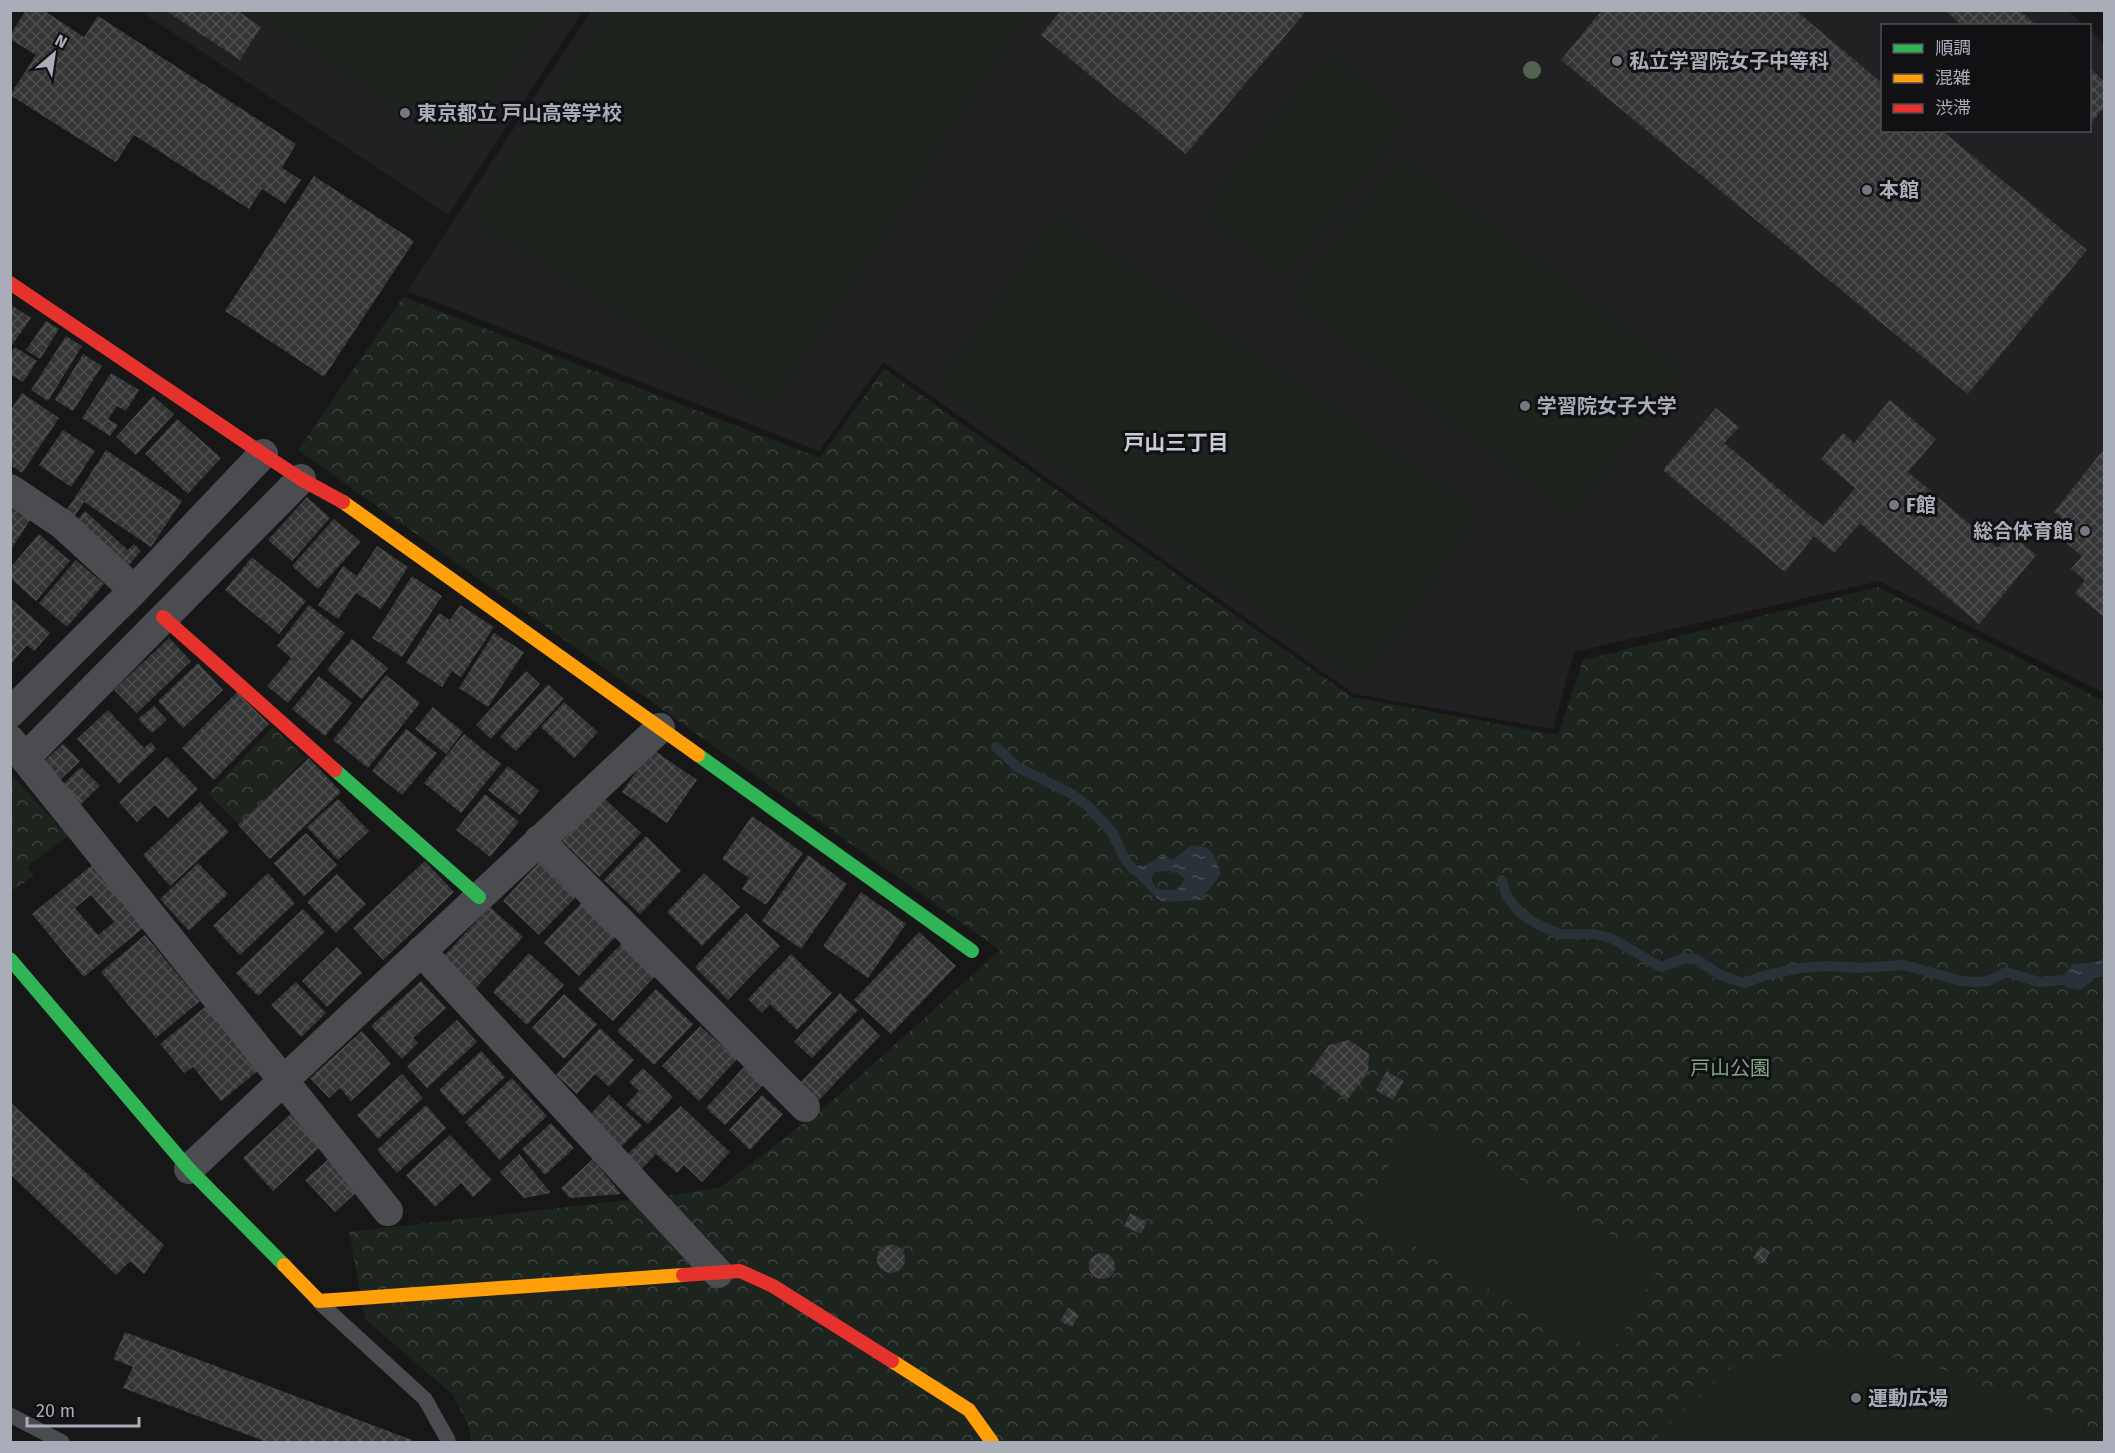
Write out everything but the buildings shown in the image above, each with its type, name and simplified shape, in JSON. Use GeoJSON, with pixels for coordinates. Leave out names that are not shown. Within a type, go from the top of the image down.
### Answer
{"type":"FeatureCollection","features":[{"type":"Feature","properties":{"kind":"street"},"geometry":{"type":"LineString","coordinates":[[10,283],[263,454],[337,498],[972,951]]}},
{"type":"Feature","properties":{"kind":"street"},"geometry":{"type":"LineString","coordinates":[[10,712],[134,591],[263,454]]}},
{"type":"Feature","properties":{"kind":"street"},"geometry":{"type":"LineString","coordinates":[[301,478],[163,617],[17,749],[388,1211]]}},
{"type":"Feature","properties":{"kind":"street"},"geometry":{"type":"LineString","coordinates":[[10,489],[62,524],[134,591]]}},
{"type":"Feature","properties":{"kind":"street"},"geometry":{"type":"LineString","coordinates":[[163,617],[479,897]]}},
{"type":"Feature","properties":{"kind":"street"},"geometry":{"type":"LineString","coordinates":[[189,1168],[660,728]]}},
{"type":"Feature","properties":{"kind":"street"},"geometry":{"type":"LineString","coordinates":[[539,840],[805,1107]]}},
{"type":"Feature","properties":{"kind":"street"},"geometry":{"type":"LineString","coordinates":[[421,951],[718,1273]]}},
{"type":"Feature","properties":{"kind":"street"},"geometry":{"type":"LineString","coordinates":[[10,958],[189,1168],[319,1301],[740,1271],[774,1286],[969,1410],[992,1443]]}},
{"type":"Feature","properties":{"kind":"lane"},"geometry":{"type":"LineString","coordinates":[[319,1301],[425,1399],[448,1443]]}},
{"type":"Feature","properties":{"kind":"lane"},"geometry":{"type":"LineString","coordinates":[[10,1415],[62,1443]]}},
{"type":"Feature","properties":{"kind":"shaded area","name":"東京都立 戸山高等学校"},"geometry":{"type":"Polygon","coordinates":[[[140,11],[583,11],[448,215],[140,11]]]}},
{"type":"Feature","properties":{"kind":"shaded area","name":"学習院女子大学"},"geometry":{"type":"Polygon","coordinates":[[[591,11],[2067,11],[2083,24],[1881,24],[1881,132],[2091,132],[2091,31],[2104,44],[2104,693],[1879,581],[1574,652],[1553,729],[1354,694],[883,362],[819,451],[407,291],[591,11]]]}},
{"type":"Feature","properties":{"kind":"green space"},"geometry":{"type":"Polygon","coordinates":[[[549,10],[457,148],[251,11],[549,10]]]}},
{"type":"Feature","properties":{"kind":"green space"},"geometry":{"type":"Polygon","coordinates":[[[609,10],[1032,11],[769,410],[471,219],[609,10]]]}},
{"type":"Feature","properties":{"kind":"green space"},"geometry":{"type":"Polygon","coordinates":[[[1328,51],[1412,117],[1284,279],[1201,213],[1328,51]]]}},
{"type":"Feature","properties":{"kind":"green space"},"geometry":{"type":"Polygon","coordinates":[[[1400,154],[1685,371],[1572,517],[1288,300],[1400,154]]]}},
{"type":"Feature","properties":{"kind":"green space"},"geometry":{"type":"Polygon","coordinates":[[[1057,213],[1483,512],[1362,683],[936,385],[1057,213]]]}},
{"type":"Feature","properties":{"kind":"green space","name":"戸山公園"},"geometry":{"type":"Polygon","coordinates":[[[403,297],[820,458],[884,369],[1352,697],[1558,735],[1583,660],[1878,587],[2104,701],[2104,1442],[471,1442],[469,1427],[453,1395],[365,1319],[349,1232],[671,1195],[721,1187],[831,1102],[1000,950],[298,450],[403,297]]]}},
{"type":"Feature","properties":{"kind":"green space"},"geometry":{"type":"Polygon","coordinates":[[[273,727],[305,758],[240,825],[208,794],[273,727]]]}},
{"type":"Feature","properties":{"kind":"green space"},"geometry":{"type":"Polygon","coordinates":[[[11,774],[68,836],[27,867],[34,876],[11,891],[11,774]]]}},
{"type":"Feature","properties":{"kind":"green space"},"geometry":{"type":"Polygon","coordinates":[[[1417,1118],[1661,1264],[1608,1359],[1359,1214],[1417,1118]]]}},
{"type":"Feature","properties":{"kind":"green space","name":"運動広場"},"geometry":{"type":"Polygon","coordinates":[[[1828,1345],[1931,1365],[2104,1433],[2104,1442],[1653,1442],[1663,1429],[1731,1368],[1828,1345]]]}},
{"type":"Feature","properties":{"kind":"water"},"geometry":{"type":"Polygon","coordinates":[[[1191,845],[1204,848],[1212,853],[1221,874],[1201,900],[1161,902],[1132,873],[1136,866],[1146,865],[1162,856],[1173,860],[1191,845]],[[1167,871],[1154,872],[1151,879],[1156,888],[1176,889],[1182,884],[1184,879],[1182,876],[1167,871]]]}},
{"type":"Feature","properties":{"kind":"water"},"geometry":{"type":"Polygon","coordinates":[[[2104,958],[2104,976],[2095,978],[2080,990],[2065,987],[2065,973],[2073,964],[2093,962],[2104,958]]]}},
{"type":"Feature","properties":{"kind":"waterway"},"geometry":{"type":"LineString","coordinates":[[996,747],[1017,767],[1070,793],[1088,806],[1112,832],[1126,861],[1134,870]]}},
{"type":"Feature","properties":{"kind":"waterway"},"geometry":{"type":"LineString","coordinates":[[1502,880],[1506,894],[1519,912],[1535,923],[1560,934],[1595,934],[1613,939],[1661,967],[1685,958],[1696,959],[1722,976],[1745,983],[1763,976],[1800,968],[1904,965],[1961,981],[1988,981],[2006,972],[2039,982],[2065,980]]}},
{"type":"Feature","properties":{"kind":"traffic: fast"},"geometry":{"type":"LineString","coordinates":[[698,755],[972,951]]}},
{"type":"Feature","properties":{"kind":"traffic: fast"},"geometry":{"type":"LineString","coordinates":[[335,770],[479,897]]}},
{"type":"Feature","properties":{"kind":"traffic: fast"},"geometry":{"type":"LineString","coordinates":[[10,959],[189,1169],[284,1265]]}},
{"type":"Feature","properties":{"kind":"traffic: slow"},"geometry":{"type":"LineString","coordinates":[[343,502],[698,755]]}},
{"type":"Feature","properties":{"kind":"traffic: slow"},"geometry":{"type":"LineString","coordinates":[[284,1265],[319,1301],[683,1275]]}},
{"type":"Feature","properties":{"kind":"traffic: slow"},"geometry":{"type":"LineString","coordinates":[[892,1361],[969,1410],[992,1442]]}},
{"type":"Feature","properties":{"kind":"traffic: jam"},"geometry":{"type":"LineString","coordinates":[[10,283],[301,479],[343,502]]}},
{"type":"Feature","properties":{"kind":"traffic: jam"},"geometry":{"type":"LineString","coordinates":[[163,617],[335,770]]}},
{"type":"Feature","properties":{"kind":"traffic: jam"},"geometry":{"type":"LineString","coordinates":[[683,1275],[740,1271],[773,1286],[892,1361]]}},
{"type":"Feature","properties":{"kind":"place","name":"私立学習院女子中等科"},"geometry":{"type":"Point","coordinates":[1617,61]}},
{"type":"Feature","properties":{"kind":"place","name":"東京都立 戸山高等学校"},"geometry":{"type":"Point","coordinates":[405,113]}},
{"type":"Feature","properties":{"kind":"place","name":"本館"},"geometry":{"type":"Point","coordinates":[1867,190]}},
{"type":"Feature","properties":{"kind":"place","name":"学習院女子大学"},"geometry":{"type":"Point","coordinates":[1525,406]}},
{"type":"Feature","properties":{"kind":"place","name":"F館"},"geometry":{"type":"Point","coordinates":[1894,505]}},
{"type":"Feature","properties":{"kind":"place","name":"総合体育館"},"geometry":{"type":"Point","coordinates":[2085,531]}},
{"type":"Feature","properties":{"kind":"place","name":"運動広場"},"geometry":{"type":"Point","coordinates":[1856,1398]}},
{"type":"Feature","properties":{"kind":"district","name":"戸山三丁目"},"geometry":{"type":"Point","coordinates":[1176,443]}}]}
